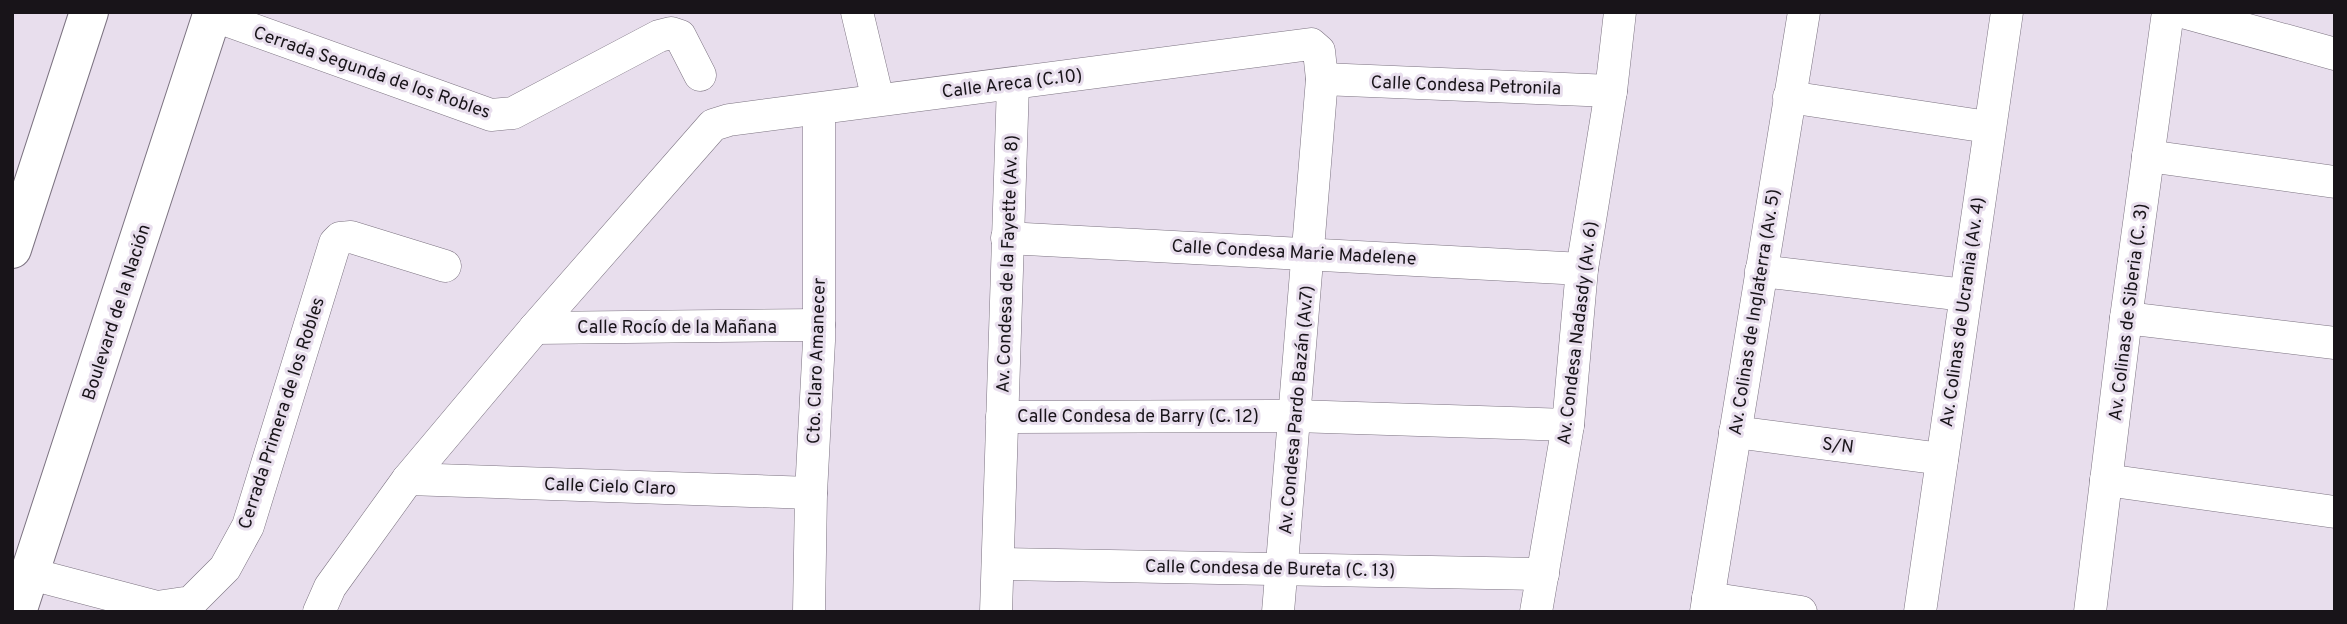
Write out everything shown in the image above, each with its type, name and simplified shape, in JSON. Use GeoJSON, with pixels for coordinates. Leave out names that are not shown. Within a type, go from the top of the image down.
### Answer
{"type":"FeatureCollection","features":[{"type":"Feature","properties":{"kind":"main road"},"geometry":{"type":"LineString","coordinates":[[12,249],[89,12]]}},
{"type":"Feature","properties":{"kind":"main road","name":"Boulevard de la Nación"},"geometry":{"type":"LineString","coordinates":[[18,612],[213,14]]}},
{"type":"Feature","properties":{"kind":"street"},"geometry":{"type":"LineString","coordinates":[[857,12],[877,100]]}},
{"type":"Feature","properties":{"kind":"street","name":"Av. Condesa Nadasdy (Av. 6)"},"geometry":{"type":"LineString","coordinates":[[1536,612],[1568,425],[1581,269],[1611,91],[1620,12]]}},
{"type":"Feature","properties":{"kind":"street","name":"Av. Colinas de Inglaterra (Av. 5)"},"geometry":{"type":"LineString","coordinates":[[1707,605],[1804,12]]}},
{"type":"Feature","properties":{"kind":"street","name":"Av. Colinas de Ucrania (Av. 4)"},"geometry":{"type":"LineString","coordinates":[[1920,612],[1988,127],[2007,12]]}},
{"type":"Feature","properties":{"kind":"street","name":"Av. Colinas de Siberia (C. 3)"},"geometry":{"type":"LineString","coordinates":[[2090,612],[2126,318],[2168,12]]}},
{"type":"Feature","properties":{"kind":"street"},"geometry":{"type":"LineString","coordinates":[[2183,12],[2335,54]]}},
{"type":"Feature","properties":{"kind":"street","name":"Cerrada Segunda de los Robles"},"geometry":{"type":"LineString","coordinates":[[213,14],[491,115],[513,113],[659,36],[671,33],[680,36],[700,75]]}},
{"type":"Feature","properties":{"kind":"street","name":"Calle Areca (C.10)"},"geometry":{"type":"LineString","coordinates":[[535,328],[713,125],[729,120],[819,111],[877,100],[1311,44]]}},
{"type":"Feature","properties":{"kind":"street","name":"Av. Condesa Pardo Bazán (Av.7)"},"geometry":{"type":"LineString","coordinates":[[1278,612],[1322,79],[1319,51],[1311,44]]}},
{"type":"Feature","properties":{"kind":"street","name":"Calle Condesa Petronila"},"geometry":{"type":"LineString","coordinates":[[1322,79],[1611,91]]}},
{"type":"Feature","properties":{"kind":"street","name":"Av. Condesa de la Fayette (Av. 8)"},"geometry":{"type":"LineString","coordinates":[[996,612],[1013,84]]}},
{"type":"Feature","properties":{"kind":"street"},"geometry":{"type":"LineString","coordinates":[[1790,97],[1988,127]]}},
{"type":"Feature","properties":{"kind":"street","name":"Cto. Claro Amanecer"},"geometry":{"type":"LineString","coordinates":[[809,612],[811,493],[819,325],[819,111]]}},
{"type":"Feature","properties":{"kind":"street"},"geometry":{"type":"LineString","coordinates":[[2148,156],[2335,182]]}},
{"type":"Feature","properties":{"kind":"street","name":"Cerrada Primera de los Robles"},"geometry":{"type":"LineString","coordinates":[[31,574],[158,607],[191,602],[225,568],[248,526],[335,243],[340,238],[351,237],[445,266]]}},
{"type":"Feature","properties":{"kind":"street","name":"Calle Condesa Marie Madelene"},"geometry":{"type":"LineString","coordinates":[[1007,238],[1309,252],[1581,269]]}},
{"type":"Feature","properties":{"kind":"street"},"geometry":{"type":"LineString","coordinates":[[1761,271],[1965,295]]}},
{"type":"Feature","properties":{"kind":"street"},"geometry":{"type":"LineString","coordinates":[[2126,318],[2335,343]]}},
{"type":"Feature","properties":{"kind":"street","name":"Calle Rocío de la Mañana"},"geometry":{"type":"LineString","coordinates":[[535,328],[819,325]]}},
{"type":"Feature","properties":{"kind":"street"},"geometry":{"type":"LineString","coordinates":[[319,612],[330,587],[408,479],[535,328]]}},
{"type":"Feature","properties":{"kind":"street","name":"Calle Condesa de Barry (C. 12)"},"geometry":{"type":"LineString","coordinates":[[1002,417],[1296,416],[1568,425]]}},
{"type":"Feature","properties":{"kind":"street","name":"S/N"},"geometry":{"type":"LineString","coordinates":[[1735,432],[1942,459]]}},
{"type":"Feature","properties":{"kind":"street","name":"Calle Cielo Claro"},"geometry":{"type":"LineString","coordinates":[[408,479],[811,493]]}},
{"type":"Feature","properties":{"kind":"street"},"geometry":{"type":"LineString","coordinates":[[2106,480],[2335,512]]}},
{"type":"Feature","properties":{"kind":"street","name":"Calle Condesa de Bureta (C. 13)"},"geometry":{"type":"LineString","coordinates":[[998,564],[1542,574]]}},
{"type":"Feature","properties":{"kind":"street"},"geometry":{"type":"LineString","coordinates":[[1707,605],[1801,612]]}}]}
